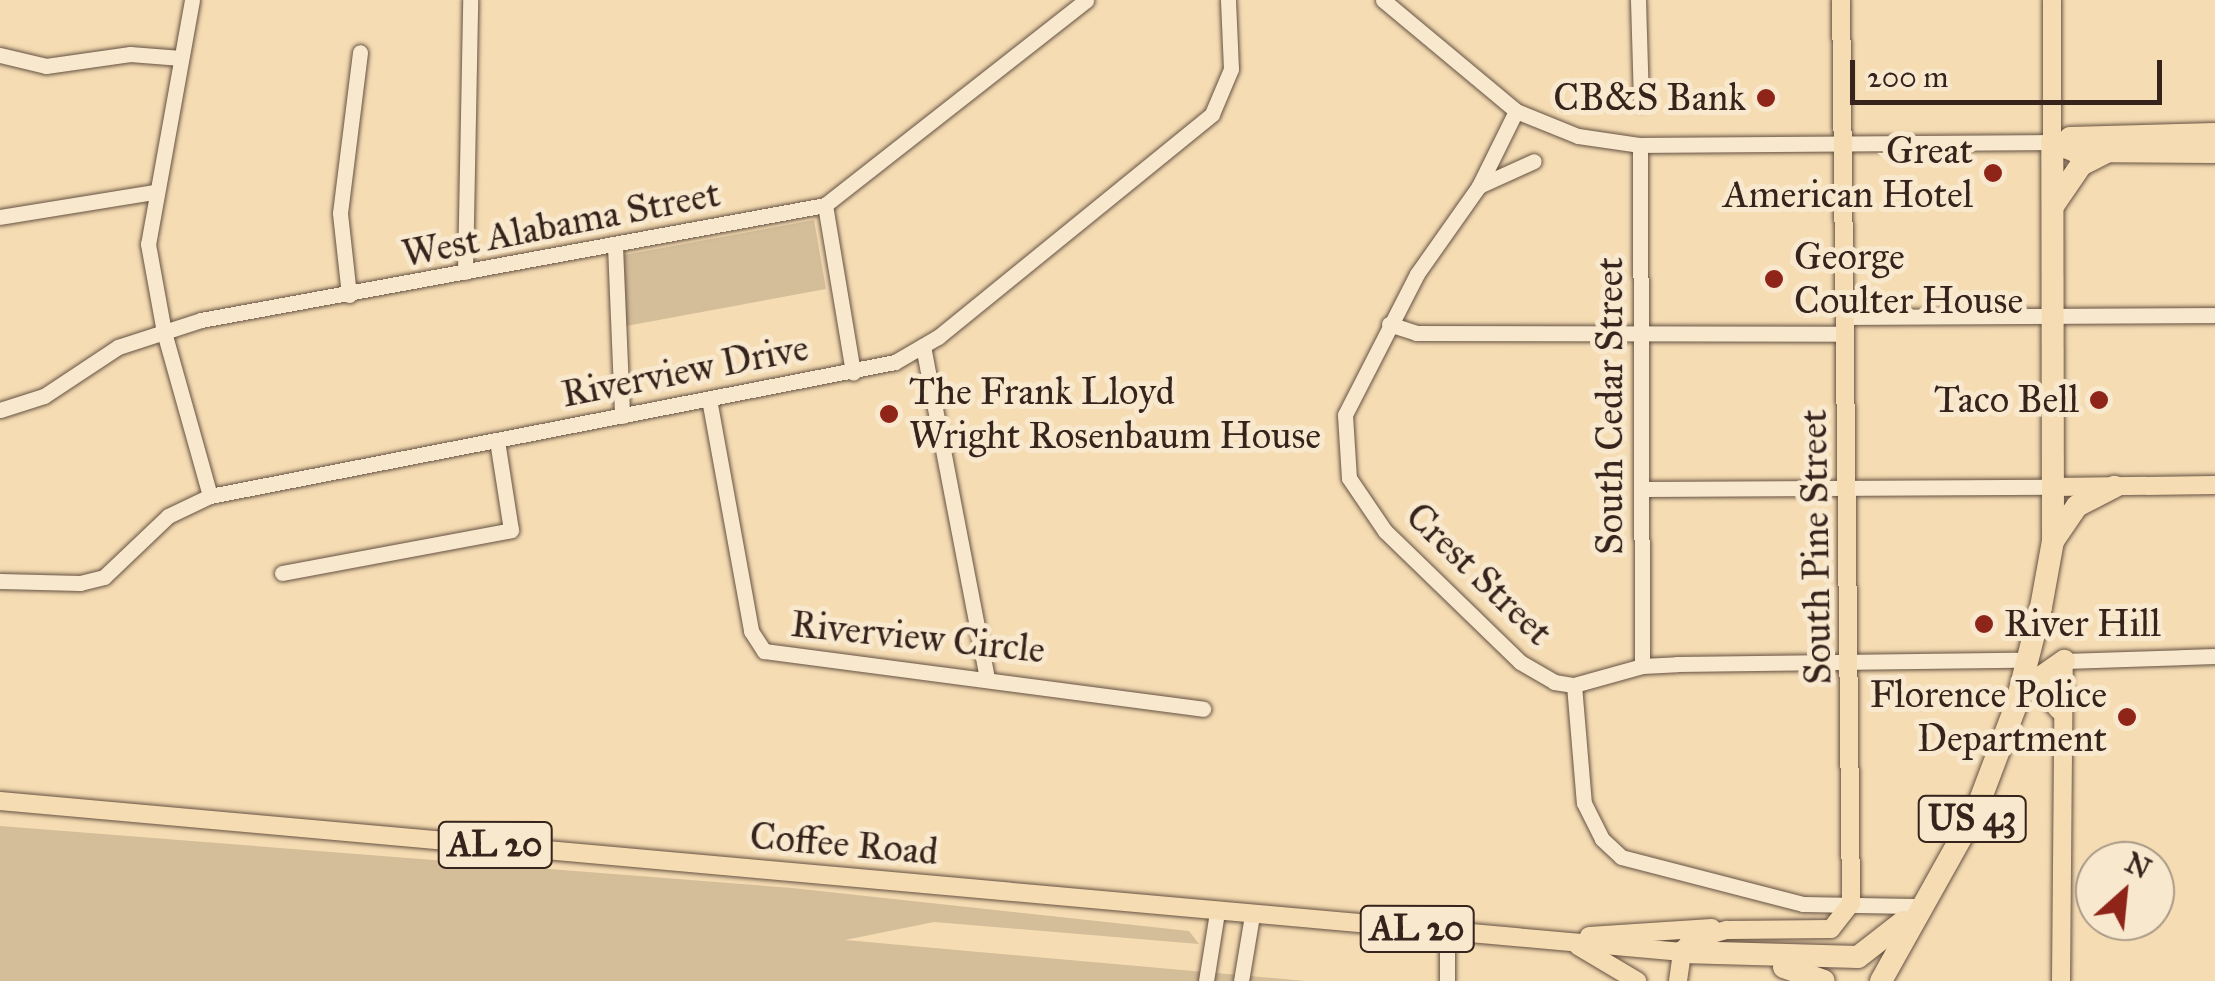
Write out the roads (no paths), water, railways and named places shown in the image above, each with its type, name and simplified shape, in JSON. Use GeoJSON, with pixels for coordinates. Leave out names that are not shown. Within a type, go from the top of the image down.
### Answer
{"type":"FeatureCollection","features":[{"type":"Feature","properties":{"kind":"highway"},"geometry":{"type":"LineString","coordinates":[[2052,142],[2082,135],[2215,134]]}},
{"type":"Feature","properties":{"kind":"highway"},"geometry":{"type":"LineString","coordinates":[[2052,142],[2075,151],[2215,152]]}},
{"type":"Feature","properties":{"kind":"highway","name":"US 43"},"geometry":{"type":"LineString","coordinates":[[1880,981],[1960,846],[2020,692],[2033,643],[2052,533],[2052,142]]}},
{"type":"Feature","properties":{"kind":"highway"},"geometry":{"type":"LineString","coordinates":[[2053,206],[2082,166],[2109,151]]}},
{"type":"Feature","properties":{"kind":"highway"},"geometry":{"type":"LineString","coordinates":[[2052,533],[2077,506],[2114,486]]}},
{"type":"Feature","properties":{"kind":"highway","name":"US 43"},"geometry":{"type":"LineString","coordinates":[[1865,981],[1908,914],[1970,795],[2016,660],[2042,540],[2052,533]]}},
{"type":"Feature","properties":{"kind":"highway"},"geometry":{"type":"LineString","coordinates":[[2020,692],[2064,661],[2033,643]]}},
{"type":"Feature","properties":{"kind":"highway"},"geometry":{"type":"LineString","coordinates":[[2020,692],[2041,687],[2060,709]]}},
{"type":"Feature","properties":{"kind":"highway"},"geometry":{"type":"LineString","coordinates":[[1682,952],[1858,957],[1908,914]]}},
{"type":"Feature","properties":{"kind":"highway"},"geometry":{"type":"LineString","coordinates":[[1682,952],[1794,968],[1824,981]]}},
{"type":"Feature","properties":{"kind":"main road","name":"South Pine Street"},"geometry":{"type":"LineString","coordinates":[[1841,0],[1851,903]]}},
{"type":"Feature","properties":{"kind":"main road"},"geometry":{"type":"LineString","coordinates":[[2052,0],[2052,142]]}},
{"type":"Feature","properties":{"kind":"main road"},"geometry":{"type":"LineString","coordinates":[[2053,487],[2215,486]]}},
{"type":"Feature","properties":{"kind":"main road"},"geometry":{"type":"LineString","coordinates":[[2060,981],[2060,709],[2064,661]]}},
{"type":"Feature","properties":{"kind":"main road","name":"Coffee Road"},"geometry":{"type":"LineString","coordinates":[[0,801],[1682,952]]}},
{"type":"Feature","properties":{"kind":"main road"},"geometry":{"type":"LineString","coordinates":[[1564,940],[1651,927],[1831,929],[1851,903]]}},
{"type":"Feature","properties":{"kind":"main road"},"geometry":{"type":"LineString","coordinates":[[1678,981],[1682,952],[1691,940],[1727,930]]}},
{"type":"Feature","properties":{"kind":"main road"},"geometry":{"type":"LineString","coordinates":[[1564,940],[1636,981]]}},
{"type":"Feature","properties":{"kind":"street"},"geometry":{"type":"LineString","coordinates":[[192,0],[155,192],[149,256],[164,332],[210,496]]}},
{"type":"Feature","properties":{"kind":"street"},"geometry":{"type":"LineString","coordinates":[[465,272],[470,0]]}},
{"type":"Feature","properties":{"kind":"street","name":"West Alabama Street"},"geometry":{"type":"LineString","coordinates":[[0,410],[33,402],[118,347],[164,332],[825,205],[1086,0]]}},
{"type":"Feature","properties":{"kind":"street","name":"Riverview Drive"},"geometry":{"type":"LineString","coordinates":[[0,581],[80,583],[104,576],[168,516],[210,496],[853,372],[923,346],[1212,114],[1231,68],[1228,0]]}},
{"type":"Feature","properties":{"kind":"street"},"geometry":{"type":"LineString","coordinates":[[1383,0],[1516,111],[1578,136],[1640,146],[2052,142]]}},
{"type":"Feature","properties":{"kind":"street"},"geometry":{"type":"LineString","coordinates":[[1638,0],[1641,103]]}},
{"type":"Feature","properties":{"kind":"street"},"geometry":{"type":"LineString","coordinates":[[349,296],[340,213],[360,52]]}},
{"type":"Feature","properties":{"kind":"street"},"geometry":{"type":"LineString","coordinates":[[0,54],[46,66],[130,54],[181,58]]}},
{"type":"Feature","properties":{"kind":"street","name":"Crest Street"},"geometry":{"type":"LineString","coordinates":[[1516,111],[1479,186],[1389,324],[1345,414],[1344,453],[1354,490],[1411,558],[1520,662],[1540,677],[1574,686],[1584,803],[1602,839],[1621,857],[1785,900],[1851,903],[1908,914]]}},
{"type":"Feature","properties":{"kind":"street","name":"South Cedar Street"},"geometry":{"type":"LineString","coordinates":[[1640,146],[1642,666]]}},
{"type":"Feature","properties":{"kind":"street"},"geometry":{"type":"LineString","coordinates":[[1479,186],[1534,161]]}},
{"type":"Feature","properties":{"kind":"street"},"geometry":{"type":"LineString","coordinates":[[0,217],[155,192]]}},
{"type":"Feature","properties":{"kind":"street"},"geometry":{"type":"LineString","coordinates":[[825,205],[853,372]]}},
{"type":"Feature","properties":{"kind":"street"},"geometry":{"type":"LineString","coordinates":[[615,246],[622,416]]}},
{"type":"Feature","properties":{"kind":"street"},"geometry":{"type":"LineString","coordinates":[[1389,324],[1416,333],[1643,334],[2054,313],[2215,314]]}},
{"type":"Feature","properties":{"kind":"street"},"geometry":{"type":"LineString","coordinates":[[923,346],[987,678]]}},
{"type":"Feature","properties":{"kind":"street","name":"Riverview Circle"},"geometry":{"type":"LineString","coordinates":[[709,399],[755,642],[777,656],[987,678],[1203,709]]}},
{"type":"Feature","properties":{"kind":"street"},"geometry":{"type":"LineString","coordinates":[[282,573],[511,530],[498,441]]}},
{"type":"Feature","properties":{"kind":"street"},"geometry":{"type":"LineString","coordinates":[[1643,489],[2053,487]]}},
{"type":"Feature","properties":{"kind":"street"},"geometry":{"type":"LineString","coordinates":[[2064,661],[2215,656]]}},
{"type":"Feature","properties":{"kind":"street"},"geometry":{"type":"LineString","coordinates":[[1574,686],[1642,666],[2016,660]]}},
{"type":"Feature","properties":{"kind":"street"},"geometry":{"type":"LineString","coordinates":[[1206,981],[1217,912]]}},
{"type":"Feature","properties":{"kind":"street"},"geometry":{"type":"LineString","coordinates":[[1241,981],[1252,915]]}},
{"type":"Feature","properties":{"kind":"street"},"geometry":{"type":"LineString","coordinates":[[1447,931],[1447,981]]}},
{"type":"Feature","properties":{"kind":"place","name":"CB&S Bank"},"geometry":{"type":"Point","coordinates":[1766,98]}},
{"type":"Feature","properties":{"kind":"place","name":"Great American Hotel"},"geometry":{"type":"Point","coordinates":[1993,173]}},
{"type":"Feature","properties":{"kind":"place","name":"George Coulter House"},"geometry":{"type":"Point","coordinates":[1774,279]}},
{"type":"Feature","properties":{"kind":"place","name":"Taco Bell"},"geometry":{"type":"Point","coordinates":[2099,400]}},
{"type":"Feature","properties":{"kind":"place","name":"The Frank Lloyd Wright Rosenbaum House"},"geometry":{"type":"Point","coordinates":[889,414]}},
{"type":"Feature","properties":{"kind":"place","name":"River Hill"},"geometry":{"type":"Point","coordinates":[1984,624]}},
{"type":"Feature","properties":{"kind":"place","name":"Florence Police Department"},"geometry":{"type":"Point","coordinates":[2127,717]}}]}
